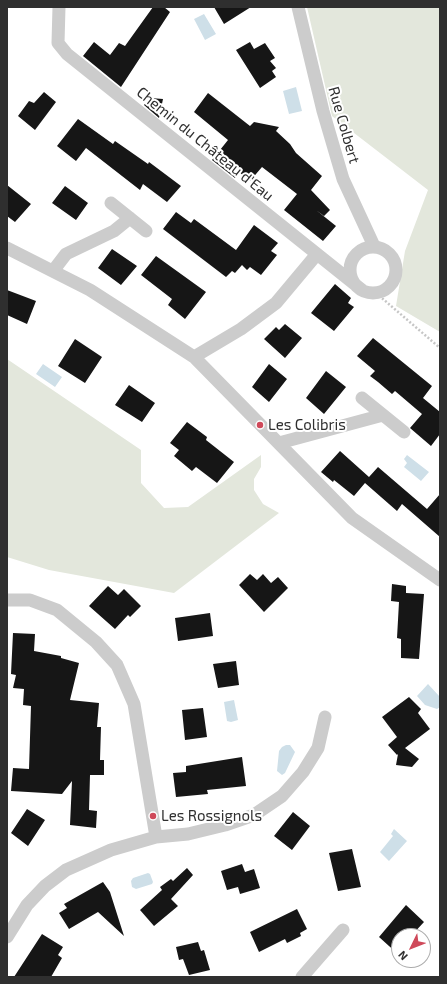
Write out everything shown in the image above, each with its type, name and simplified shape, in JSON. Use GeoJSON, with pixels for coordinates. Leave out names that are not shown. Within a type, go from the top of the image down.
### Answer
{"type":"FeatureCollection","features":[{"type":"Feature","properties":{"kind":"street","name":"Chemin du Château d'Eau"},"geometry":{"type":"LineString","coordinates":[[59,7],[58,43],[67,54],[362,290]]}},
{"type":"Feature","properties":{"kind":"street","name":"Rue Colbert"},"geometry":{"type":"LineString","coordinates":[[298,7],[323,111],[343,179],[374,246]]}},
{"type":"Feature","properties":{"kind":"street"},"geometry":{"type":"LineString","coordinates":[[111,203],[146,231]]}},
{"type":"Feature","properties":{"kind":"street"},"geometry":{"type":"LineString","coordinates":[[53,271],[66,254],[114,231],[130,218]]}},
{"type":"Feature","properties":{"kind":"street"},"geometry":{"type":"LineString","coordinates":[[374,246],[385,250],[391,255],[396,269],[395,277],[391,284],[384,291],[376,293],[362,290],[355,285],[351,277],[350,270],[352,259],[357,253],[366,247],[374,246]]}},
{"type":"Feature","properties":{"kind":"street"},"geometry":{"type":"LineString","coordinates":[[7,248],[90,290],[194,357],[279,443],[303,470],[352,518],[440,580]]}},
{"type":"Feature","properties":{"kind":"street"},"geometry":{"type":"LineString","coordinates":[[194,357],[241,329],[276,303],[317,254]]}},
{"type":"Feature","properties":{"kind":"street"},"geometry":{"type":"LineString","coordinates":[[362,398],[404,432]]}},
{"type":"Feature","properties":{"kind":"street"},"geometry":{"type":"LineString","coordinates":[[279,443],[383,415]]}},
{"type":"Feature","properties":{"kind":"street"},"geometry":{"type":"LineString","coordinates":[[7,600],[30,600],[58,610],[96,642],[117,665],[134,704],[156,837]]}},
{"type":"Feature","properties":{"kind":"street"},"geometry":{"type":"LineString","coordinates":[[7,937],[27,905],[45,886],[66,870],[112,850],[156,837],[188,834],[254,816],[282,796],[303,772],[318,748],[325,717]]}},
{"type":"Feature","properties":{"kind":"street"},"geometry":{"type":"LineString","coordinates":[[302,977],[343,930]]}},
{"type":"Feature","properties":{"kind":"path"},"geometry":{"type":"LineString","coordinates":[[376,293],[440,348]]}},
{"type":"Feature","properties":{"kind":"shaded area"},"geometry":{"type":"Polygon","coordinates":[[[307,7],[440,7],[440,332],[396,306],[405,251],[428,190],[332,116],[307,7]]]}},
{"type":"Feature","properties":{"kind":"shaded area"},"geometry":{"type":"Polygon","coordinates":[[[204,14],[216,34],[205,40],[194,19],[204,14]]]}},
{"type":"Feature","properties":{"kind":"shaded area"},"geometry":{"type":"Polygon","coordinates":[[[296,87],[302,111],[289,114],[283,91],[296,87]]]}},
{"type":"Feature","properties":{"kind":"shaded area"},"geometry":{"type":"Polygon","coordinates":[[[7,359],[141,450],[141,483],[164,508],[188,507],[261,455],[261,467],[254,479],[254,490],[263,504],[279,513],[174,593],[49,570],[7,557],[7,359]]]}},
{"type":"Feature","properties":{"kind":"shaded area"},"geometry":{"type":"Polygon","coordinates":[[[43,364],[62,377],[55,387],[36,374],[43,364]]]}},
{"type":"Feature","properties":{"kind":"shaded area"},"geometry":{"type":"Polygon","coordinates":[[[407,455],[429,472],[421,481],[404,467],[407,463],[404,459],[407,455]]]}},
{"type":"Feature","properties":{"kind":"shaded area"},"geometry":{"type":"Polygon","coordinates":[[[428,684],[440,697],[440,707],[437,709],[425,705],[417,696],[428,684]]]}},
{"type":"Feature","properties":{"kind":"shaded area"},"geometry":{"type":"Polygon","coordinates":[[[234,700],[238,720],[231,722],[227,721],[224,702],[234,700]]]}},
{"type":"Feature","properties":{"kind":"shaded area"},"geometry":{"type":"Polygon","coordinates":[[[286,745],[290,745],[295,752],[285,773],[282,775],[277,771],[279,751],[286,745]]]}},
{"type":"Feature","properties":{"kind":"shaded area"},"geometry":{"type":"Polygon","coordinates":[[[394,829],[407,841],[389,861],[380,852],[393,836],[391,834],[394,829]]]}},
{"type":"Feature","properties":{"kind":"shaded area"},"geometry":{"type":"Polygon","coordinates":[[[148,873],[150,874],[153,882],[152,884],[136,889],[132,887],[131,881],[133,878],[148,873]]]}},
{"type":"Feature","properties":{"kind":"building"},"geometry":{"type":"Polygon","coordinates":[[[153,7],[164,7],[170,12],[121,87],[83,56],[94,42],[110,55],[119,43],[125,46],[153,7]]]}},
{"type":"Feature","properties":{"kind":"building"},"geometry":{"type":"Polygon","coordinates":[[[214,7],[251,7],[224,24],[214,7]]]}},
{"type":"Feature","properties":{"kind":"building"},"geometry":{"type":"Polygon","coordinates":[[[250,42],[254,49],[265,43],[275,58],[270,61],[276,68],[272,71],[276,77],[260,88],[236,50],[250,42]]]}},
{"type":"Feature","properties":{"kind":"building"},"geometry":{"type":"Polygon","coordinates":[[[44,92],[56,102],[35,130],[18,116],[29,101],[34,103],[44,92]]]}},
{"type":"Feature","properties":{"kind":"building"},"geometry":{"type":"Polygon","coordinates":[[[208,93],[250,126],[254,122],[279,127],[276,131],[290,144],[296,153],[322,176],[311,190],[330,210],[324,216],[316,210],[336,226],[323,241],[284,210],[297,194],[262,167],[250,181],[239,172],[235,178],[212,160],[228,140],[194,112],[208,93]]]}},
{"type":"Feature","properties":{"kind":"building"},"geometry":{"type":"Polygon","coordinates":[[[150,98],[163,99],[159,118],[144,105],[150,98]]]}},
{"type":"Feature","properties":{"kind":"building"},"geometry":{"type":"Polygon","coordinates":[[[78,119],[113,144],[115,141],[148,164],[149,162],[181,186],[167,202],[143,184],[140,190],[86,148],[76,161],[57,146],[78,119]]]}},
{"type":"Feature","properties":{"kind":"building"},"geometry":{"type":"Polygon","coordinates":[[[7,185],[31,204],[15,222],[7,216],[7,185]]]}},
{"type":"Feature","properties":{"kind":"building"},"geometry":{"type":"Polygon","coordinates":[[[65,186],[88,203],[76,220],[52,203],[65,186]]]}},
{"type":"Feature","properties":{"kind":"building"},"geometry":{"type":"Polygon","coordinates":[[[176,212],[191,223],[194,219],[236,250],[254,225],[278,243],[271,251],[277,255],[261,275],[250,267],[247,270],[242,265],[235,273],[232,271],[226,277],[163,229],[176,212]]]}},
{"type":"Feature","properties":{"kind":"building"},"geometry":{"type":"Polygon","coordinates":[[[112,249],[137,266],[121,285],[98,268],[112,249]]]}},
{"type":"Feature","properties":{"kind":"building"},"geometry":{"type":"Polygon","coordinates":[[[156,256],[206,292],[185,319],[168,305],[172,299],[141,275],[156,256]]]}},
{"type":"Feature","properties":{"kind":"building"},"geometry":{"type":"Polygon","coordinates":[[[335,284],[351,298],[348,303],[354,307],[334,331],[311,313],[335,284]]]}},
{"type":"Feature","properties":{"kind":"building"},"geometry":{"type":"Polygon","coordinates":[[[7,290],[36,301],[27,324],[7,315],[7,290]]]}},
{"type":"Feature","properties":{"kind":"building"},"geometry":{"type":"Polygon","coordinates":[[[285,324],[302,338],[285,358],[264,339],[276,327],[279,330],[285,324]]]}},
{"type":"Feature","properties":{"kind":"building"},"geometry":{"type":"Polygon","coordinates":[[[373,338],[432,386],[423,398],[440,412],[440,434],[431,446],[410,428],[422,414],[395,391],[392,394],[370,376],[375,371],[357,356],[373,338]]]}},
{"type":"Feature","properties":{"kind":"building"},"geometry":{"type":"Polygon","coordinates":[[[75,339],[102,357],[85,383],[58,366],[75,339]]]}},
{"type":"Feature","properties":{"kind":"building"},"geometry":{"type":"Polygon","coordinates":[[[269,364],[287,379],[269,402],[252,387],[269,364]]]}},
{"type":"Feature","properties":{"kind":"building"},"geometry":{"type":"Polygon","coordinates":[[[326,371],[346,387],[324,414],[306,398],[326,371]]]}},
{"type":"Feature","properties":{"kind":"building"},"geometry":{"type":"Polygon","coordinates":[[[129,385],[155,403],[142,422],[115,405],[129,385]]]}},
{"type":"Feature","properties":{"kind":"building"},"geometry":{"type":"Polygon","coordinates":[[[187,422],[207,437],[206,440],[234,462],[217,483],[196,467],[192,471],[174,456],[179,450],[170,443],[187,422]]]}},
{"type":"Feature","properties":{"kind":"building"},"geometry":{"type":"Polygon","coordinates":[[[340,451],[369,477],[378,467],[427,509],[440,494],[440,537],[402,504],[397,511],[365,483],[354,496],[321,472],[340,451]]]}},
{"type":"Feature","properties":{"kind":"building"},"geometry":{"type":"Polygon","coordinates":[[[250,574],[257,580],[263,574],[271,583],[278,577],[288,588],[264,612],[239,585],[250,574]]]}},
{"type":"Feature","properties":{"kind":"building"},"geometry":{"type":"Polygon","coordinates":[[[392,584],[406,586],[406,593],[424,594],[419,659],[401,658],[401,639],[397,638],[399,602],[391,601],[392,584]]]}},
{"type":"Feature","properties":{"kind":"building"},"geometry":{"type":"Polygon","coordinates":[[[108,586],[118,595],[124,589],[141,606],[130,617],[128,615],[115,629],[89,606],[108,586]]]}},
{"type":"Feature","properties":{"kind":"building"},"geometry":{"type":"Polygon","coordinates":[[[210,613],[213,636],[178,641],[175,618],[210,613]]]}},
{"type":"Feature","properties":{"kind":"building"},"geometry":{"type":"Polygon","coordinates":[[[13,633],[35,634],[34,651],[61,656],[61,658],[79,663],[70,700],[99,703],[97,727],[101,727],[100,760],[104,760],[104,775],[90,775],[89,810],[97,811],[96,828],[70,825],[72,781],[62,794],[11,791],[13,768],[29,769],[31,706],[23,705],[24,689],[13,688],[16,675],[11,674],[13,633]]]}},
{"type":"Feature","properties":{"kind":"building"},"geometry":{"type":"Polygon","coordinates":[[[236,661],[239,685],[218,688],[213,664],[236,661]]]}},
{"type":"Feature","properties":{"kind":"building"},"geometry":{"type":"Polygon","coordinates":[[[409,697],[421,709],[418,713],[430,729],[405,748],[419,759],[412,767],[396,765],[398,754],[397,755],[388,745],[397,737],[382,717],[409,697]]]}},
{"type":"Feature","properties":{"kind":"building"},"geometry":{"type":"Polygon","coordinates":[[[203,708],[207,737],[185,740],[182,710],[203,708]]]}},
{"type":"Feature","properties":{"kind":"building"},"geometry":{"type":"Polygon","coordinates":[[[242,757],[246,786],[207,790],[208,794],[176,797],[173,773],[186,772],[186,766],[242,757]]]}},
{"type":"Feature","properties":{"kind":"building"},"geometry":{"type":"Polygon","coordinates":[[[27,809],[45,820],[28,846],[11,833],[27,809]]]}},
{"type":"Feature","properties":{"kind":"building"},"geometry":{"type":"Polygon","coordinates":[[[293,812],[310,826],[292,850],[274,836],[293,812]]]}},
{"type":"Feature","properties":{"kind":"building"},"geometry":{"type":"Polygon","coordinates":[[[352,849],[361,887],[338,891],[329,853],[352,849]]]}},
{"type":"Feature","properties":{"kind":"building"},"geometry":{"type":"Polygon","coordinates":[[[242,864],[245,872],[254,869],[260,888],[240,894],[238,887],[227,890],[221,871],[242,864]]]}},
{"type":"Feature","properties":{"kind":"building"},"geometry":{"type":"Polygon","coordinates":[[[187,868],[193,875],[171,899],[178,906],[154,926],[140,910],[162,890],[160,887],[171,879],[173,881],[187,868]]]}},
{"type":"Feature","properties":{"kind":"building"},"geometry":{"type":"Polygon","coordinates":[[[103,882],[110,892],[124,936],[98,912],[69,929],[59,913],[67,908],[64,904],[103,882]]]}},
{"type":"Feature","properties":{"kind":"building"},"geometry":{"type":"Polygon","coordinates":[[[406,905],[424,922],[418,928],[391,928],[391,948],[379,937],[406,905]]]}},
{"type":"Feature","properties":{"kind":"building"},"geometry":{"type":"Polygon","coordinates":[[[297,909],[307,929],[300,933],[301,936],[287,943],[285,939],[259,952],[250,932],[297,909]]]}},
{"type":"Feature","properties":{"kind":"building"},"geometry":{"type":"Polygon","coordinates":[[[42,934],[63,947],[58,955],[62,958],[51,977],[14,977],[42,934]]]}},
{"type":"Feature","properties":{"kind":"building"},"geometry":{"type":"Polygon","coordinates":[[[198,942],[201,951],[204,950],[210,970],[189,975],[183,959],[179,960],[176,947],[198,942]]]}},
{"type":"Feature","properties":{"kind":"place","name":"Les Colibris"},"geometry":{"type":"Point","coordinates":[260,425]}},
{"type":"Feature","properties":{"kind":"place","name":"Les Rossignols"},"geometry":{"type":"Point","coordinates":[153,816]}}]}
